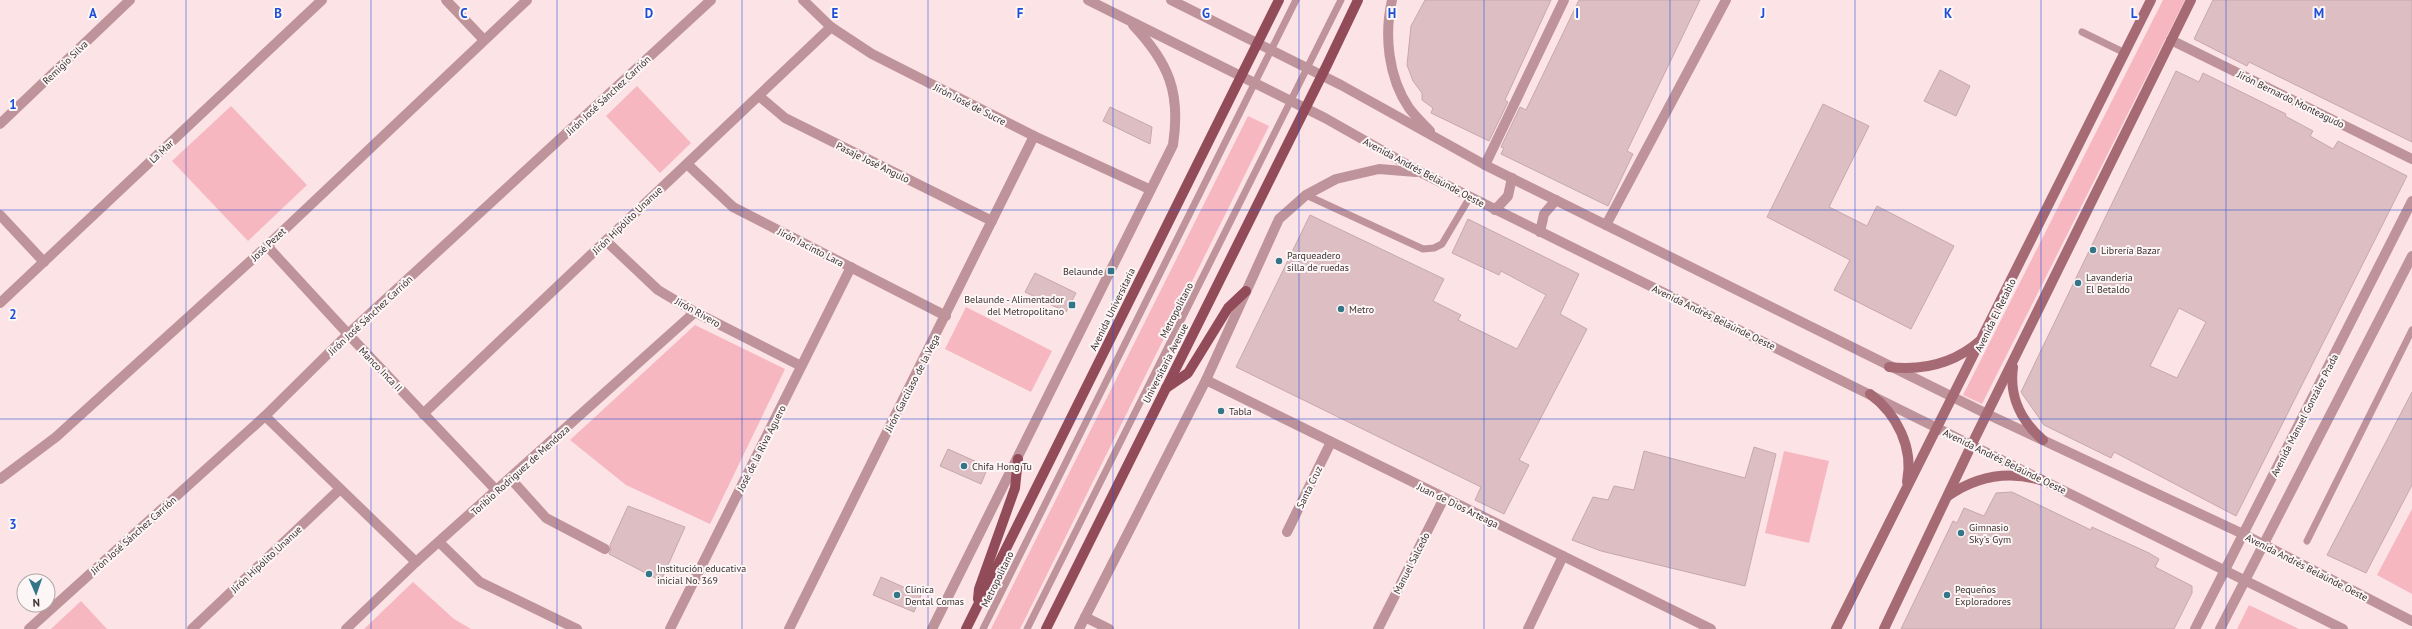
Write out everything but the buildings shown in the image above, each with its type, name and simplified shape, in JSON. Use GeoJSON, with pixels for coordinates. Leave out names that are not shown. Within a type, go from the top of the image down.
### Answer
{"type":"FeatureCollection","features":[{"type":"Feature","properties":{"kind":"main road","name":"Avenida Universitaria"},"geometry":{"type":"LineString","coordinates":[[966,629],[1279,0]]}},
{"type":"Feature","properties":{"kind":"main road"},"geometry":{"type":"LineString","coordinates":[[1306,108],[1358,0]]}},
{"type":"Feature","properties":{"kind":"main road","name":"Avenida El Retablo"},"geometry":{"type":"LineString","coordinates":[[1836,629],[1954,397],[2151,0]]}},
{"type":"Feature","properties":{"kind":"main road"},"geometry":{"type":"LineString","coordinates":[[1884,629],[1972,444],[2191,0]]}},
{"type":"Feature","properties":{"kind":"main road","name":"Universitaria Avenue"},"geometry":{"type":"LineString","coordinates":[[1046,629],[1306,108]]}},
{"type":"Feature","properties":{"kind":"main road"},"geometry":{"type":"LineString","coordinates":[[1165,390],[1188,373],[1228,308],[1246,291]]}},
{"type":"Feature","properties":{"kind":"main road"},"geometry":{"type":"LineString","coordinates":[[1889,367],[1915,368],[1940,364],[1964,353],[1984,337]]}},
{"type":"Feature","properties":{"kind":"main road"},"geometry":{"type":"LineString","coordinates":[[2014,359],[2012,379],[2015,399],[2028,426],[2043,440]]}},
{"type":"Feature","properties":{"kind":"main road"},"geometry":{"type":"LineString","coordinates":[[1870,394],[1888,410],[1903,437],[1909,466],[1906,491]]}},
{"type":"Feature","properties":{"kind":"main road"},"geometry":{"type":"LineString","coordinates":[[978,606],[979,589],[1015,488],[1018,459]]}},
{"type":"Feature","properties":{"kind":"main road"},"geometry":{"type":"LineString","coordinates":[[1948,496],[1968,484],[2001,475],[2024,476],[2047,482]]}},
{"type":"Feature","properties":{"kind":"street","name":"Remigio Silva"},"geometry":{"type":"LineString","coordinates":[[0,124],[130,0]]}},
{"type":"Feature","properties":{"kind":"street","name":"La Mar"},"geometry":{"type":"LineString","coordinates":[[0,303],[322,0]]}},
{"type":"Feature","properties":{"kind":"street"},"geometry":{"type":"LineString","coordinates":[[446,0],[484,40]]}},
{"type":"Feature","properties":{"kind":"street","name":"José Pezet"},"geometry":{"type":"LineString","coordinates":[[0,479],[56,437],[267,246],[527,0]]}},
{"type":"Feature","properties":{"kind":"street","name":"Jirón José Sánchez Carrión"},"geometry":{"type":"LineString","coordinates":[[29,629],[265,416],[348,334],[711,0]]}},
{"type":"Feature","properties":{"kind":"street","name":"Jirón José de Sucre"},"geometry":{"type":"LineString","coordinates":[[803,0],[832,27],[872,54],[1034,136],[1149,189]]}},
{"type":"Feature","properties":{"kind":"street","name":"Avenida Andrés Belaúnde Oeste"},"geometry":{"type":"LineString","coordinates":[[1088,0],[1306,108],[1422,173],[1495,210],[2226,569],[2343,629]]}},
{"type":"Feature","properties":{"kind":"street","name":"Avenida Andrés Belaúnde Oeste"},"geometry":{"type":"LineString","coordinates":[[1171,0],[1307,68],[1485,165],[1889,367],[2243,534],[2412,620]]}},
{"type":"Feature","properties":{"kind":"street"},"geometry":{"type":"LineString","coordinates":[[1392,0],[1388,39],[1390,61],[1398,86],[1409,108],[1437,138]]}},
{"type":"Feature","properties":{"kind":"street"},"geometry":{"type":"LineString","coordinates":[[1485,165],[1564,0]]}},
{"type":"Feature","properties":{"kind":"street"},"geometry":{"type":"LineString","coordinates":[[1606,225],[1726,0]]}},
{"type":"Feature","properties":{"kind":"street","name":"Avenida Universitaria"},"geometry":{"type":"LineString","coordinates":[[932,629],[1018,459],[1149,189],[1173,145],[1176,120],[1173,91],[1164,65],[1150,43],[1129,21]]}},
{"type":"Feature","properties":{"kind":"street","name":"Jirón Hipólito Unanue"},"geometry":{"type":"LineString","coordinates":[[423,414],[832,27]]}},
{"type":"Feature","properties":{"kind":"street","name":"Jirón Bernardo Monteagudo"},"geometry":{"type":"LineString","coordinates":[[2171,40],[2412,159]]}},
{"type":"Feature","properties":{"kind":"street","name":"Pasaje José Angulo"},"geometry":{"type":"LineString","coordinates":[[759,96],[785,118],[992,221]]}},
{"type":"Feature","properties":{"kind":"street","name":"Jirón Garcilaso de la Vega"},"geometry":{"type":"LineString","coordinates":[[789,629],[946,316],[1034,136]]}},
{"type":"Feature","properties":{"kind":"street","name":"Jirón Jacinto Lara"},"geometry":{"type":"LineString","coordinates":[[686,164],[733,207],[946,316]]}},
{"type":"Feature","properties":{"kind":"street"},"geometry":{"type":"LineString","coordinates":[[1079,629],[1206,380],[1279,219],[1306,195],[1336,179],[1352,174],[1379,169],[1422,173]]}},
{"type":"Feature","properties":{"kind":"street"},"geometry":{"type":"LineString","coordinates":[[1495,210],[1508,196],[1512,178]]}},
{"type":"Feature","properties":{"kind":"street"},"geometry":{"type":"LineString","coordinates":[[1540,232],[1544,214],[1556,200]]}},
{"type":"Feature","properties":{"kind":"street","name":"Avenida Manuel González Prada"},"geometry":{"type":"LineString","coordinates":[[2195,629],[2412,201]]}},
{"type":"Feature","properties":{"kind":"street"},"geometry":{"type":"LineString","coordinates":[[0,215],[44,262]]}},
{"type":"Feature","properties":{"kind":"street","name":"Jirón Rivero"},"geometry":{"type":"LineString","coordinates":[[606,241],[658,290],[695,312],[802,366]]}},
{"type":"Feature","properties":{"kind":"street","name":"Manco Inca II"},"geometry":{"type":"LineString","coordinates":[[267,246],[423,414],[496,490]]}},
{"type":"Feature","properties":{"kind":"street"},"geometry":{"type":"LineString","coordinates":[[2220,629],[2412,256]]}},
{"type":"Feature","properties":{"kind":"street","name":"José de la Riva Aguero"},"geometry":{"type":"LineString","coordinates":[[674,628],[851,267]]}},
{"type":"Feature","properties":{"kind":"street","name":"Toribio Rodriguez de Mendoza"},"geometry":{"type":"LineString","coordinates":[[346,629],[416,562],[695,312]]}},
{"type":"Feature","properties":{"kind":"street","name":"Juan de Dios Arteaga"},"geometry":{"type":"LineString","coordinates":[[1206,380],[1711,629]]}},
{"type":"Feature","properties":{"kind":"street"},"geometry":{"type":"LineString","coordinates":[[265,416],[416,562]]}},
{"type":"Feature","properties":{"kind":"street","name":"Santa Cruz"},"geometry":{"type":"LineString","coordinates":[[1287,532],[1331,442]]}},
{"type":"Feature","properties":{"kind":"street"},"geometry":{"type":"LineString","coordinates":[[510,478],[546,518],[605,549]]}},
{"type":"Feature","properties":{"kind":"street","name":"Jirón Hipólito Unanue"},"geometry":{"type":"LineString","coordinates":[[192,629],[340,489]]}},
{"type":"Feature","properties":{"kind":"street","name":"Manuel Salcedo"},"geometry":{"type":"LineString","coordinates":[[1378,629],[1444,498]]}},
{"type":"Feature","properties":{"kind":"street"},"geometry":{"type":"LineString","coordinates":[[439,542],[480,582],[577,629]]}},
{"type":"Feature","properties":{"kind":"street"},"geometry":{"type":"LineString","coordinates":[[1528,629],[1563,556]]}},
{"type":"Feature","properties":{"kind":"street"},"geometry":{"type":"LineString","coordinates":[[1085,617],[1108,629]]}},
{"type":"Feature","properties":{"kind":"lane","name":"Metropolitano"},"geometry":{"type":"LineString","coordinates":[[983,629],[1296,0]]}},
{"type":"Feature","properties":{"kind":"lane","name":"Metropolitano"},"geometry":{"type":"LineString","coordinates":[[1027,629],[1341,0]]}},
{"type":"Feature","properties":{"kind":"lane"},"geometry":{"type":"LineString","coordinates":[[2082,32],[2125,53]]}},
{"type":"Feature","properties":{"kind":"lane"},"geometry":{"type":"LineString","coordinates":[[1306,195],[1423,249],[1434,248],[1442,244],[1470,197]]}},
{"type":"Feature","properties":{"kind":"lane"},"geometry":{"type":"LineString","coordinates":[[2307,541],[2412,330]]}},
{"type":"Feature","properties":{"kind":"shaded area"},"geometry":{"type":"Polygon","coordinates":[[[2163,0],[2185,0],[1982,404],[1963,395],[2163,0]]]}},
{"type":"Feature","properties":{"kind":"shaded area"},"geometry":{"type":"Polygon","coordinates":[[[637,86],[691,143],[660,173],[606,116],[637,86]]]}},
{"type":"Feature","properties":{"kind":"shaded area"},"geometry":{"type":"Polygon","coordinates":[[[231,106],[307,185],[248,241],[172,161],[231,106]]]}},
{"type":"Feature","properties":{"kind":"shaded area"},"geometry":{"type":"Polygon","coordinates":[[[1248,116],[1269,126],[1020,629],[991,629],[1248,116]]]}},
{"type":"Feature","properties":{"kind":"shaded area"},"geometry":{"type":"Polygon","coordinates":[[[966,307],[1052,351],[1031,392],[945,349],[966,307]]]}},
{"type":"Feature","properties":{"kind":"shaded area"},"geometry":{"type":"Polygon","coordinates":[[[695,325],[785,369],[710,524],[626,485],[570,440],[695,325]]]}},
{"type":"Feature","properties":{"kind":"shaded area"},"geometry":{"type":"Polygon","coordinates":[[[1784,451],[1829,461],[1809,543],[1765,533],[1784,451]]]}},
{"type":"Feature","properties":{"kind":"shaded area"},"geometry":{"type":"Polygon","coordinates":[[[2412,509],[2412,594],[2377,575],[2412,509]]]}},
{"type":"Feature","properties":{"kind":"shaded area"},"geometry":{"type":"Polygon","coordinates":[[[413,582],[454,619],[471,629],[364,629],[413,582]]]}},
{"type":"Feature","properties":{"kind":"shaded area"},"geometry":{"type":"Polygon","coordinates":[[[81,601],[107,629],[51,629],[81,601]]]}},
{"type":"Feature","properties":{"kind":"shaded area"},"geometry":{"type":"Polygon","coordinates":[[[2249,605],[2299,629],[2237,629],[2249,605]]]}},
{"type":"Feature","properties":{"kind":"place","name":"Librería Bazar"},"geometry":{"type":"Point","coordinates":[2093,250]}},
{"type":"Feature","properties":{"kind":"place","name":"Parqueadero silla de ruedas"},"geometry":{"type":"Point","coordinates":[1279,261]}},
{"type":"Feature","properties":{"kind":"place","name":"Belaunde"},"geometry":{"type":"Point","coordinates":[1111,271]}},
{"type":"Feature","properties":{"kind":"place","name":"Lavanderia El Betaldo"},"geometry":{"type":"Point","coordinates":[2078,283]}},
{"type":"Feature","properties":{"kind":"place","name":"Belaunde - Alimentador del Metropolitano"},"geometry":{"type":"Point","coordinates":[1072,305]}},
{"type":"Feature","properties":{"kind":"place","name":"Metro"},"geometry":{"type":"Point","coordinates":[1341,309]}},
{"type":"Feature","properties":{"kind":"place","name":"Tabla"},"geometry":{"type":"Point","coordinates":[1221,411]}},
{"type":"Feature","properties":{"kind":"place","name":"Chifa Hong Tu"},"geometry":{"type":"Point","coordinates":[964,466]}},
{"type":"Feature","properties":{"kind":"place","name":"Gimnasio Sky's Gym"},"geometry":{"type":"Point","coordinates":[1961,533]}},
{"type":"Feature","properties":{"kind":"place","name":"Institución educativa inicial No. 369"},"geometry":{"type":"Point","coordinates":[649,574]}},
{"type":"Feature","properties":{"kind":"place","name":"Clinica Dental Comas"},"geometry":{"type":"Point","coordinates":[897,595]}},
{"type":"Feature","properties":{"kind":"place","name":"Pequeños Exploradores"},"geometry":{"type":"Point","coordinates":[1947,595]}}]}
